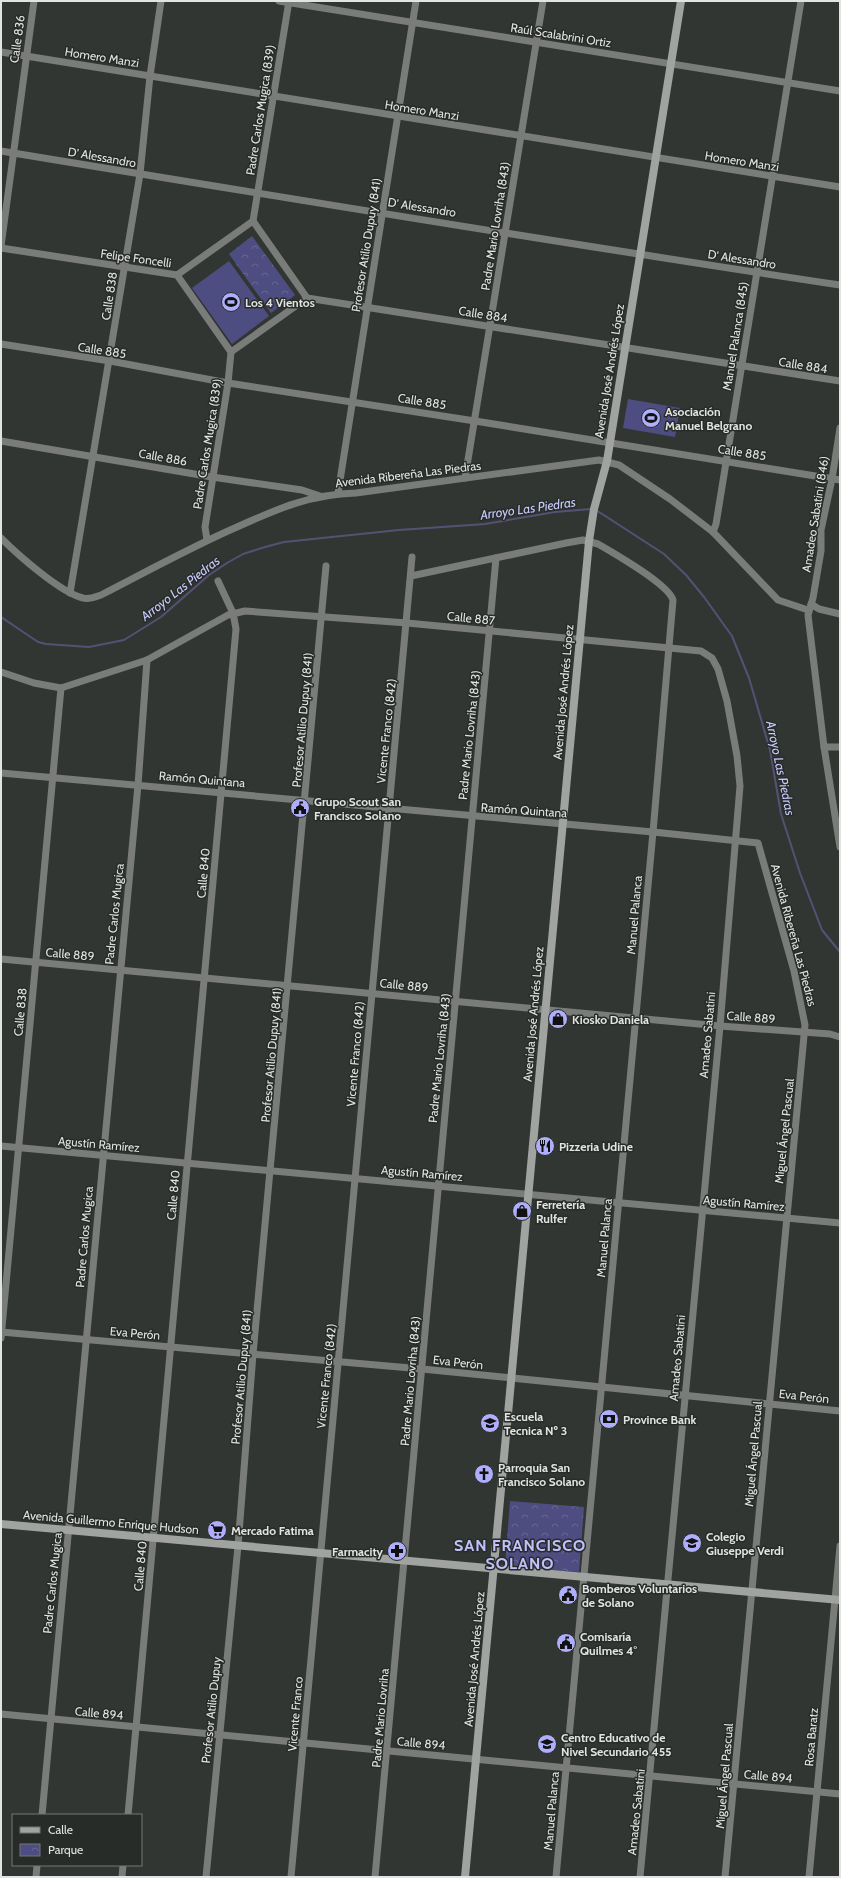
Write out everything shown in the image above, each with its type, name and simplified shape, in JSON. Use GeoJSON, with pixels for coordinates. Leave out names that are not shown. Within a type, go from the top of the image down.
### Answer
{"type":"FeatureCollection","features":[{"type":"Feature","properties":{"kind":"main road","name":"Avenida José Andrés López"},"geometry":{"type":"LineString","coordinates":[[465,1877],[589,541],[591,524],[607,461],[681,1]]}},
{"type":"Feature","properties":{"kind":"main road","name":"Avenida Guillermo Enrique Hudson"},"geometry":{"type":"LineString","coordinates":[[1,1524],[838,1600]]}},
{"type":"Feature","properties":{"kind":"street","name":"Calle 836"},"geometry":{"type":"LineString","coordinates":[[1,247],[25,56],[34,1]]}},
{"type":"Feature","properties":{"kind":"street","name":"Calle 838"},"geometry":{"type":"LineString","coordinates":[[70,593],[110,362],[140,174],[150,76],[161,1]]}},
{"type":"Feature","properties":{"kind":"street","name":"Raúl Scalabrini Ortiz"},"geometry":{"type":"LineString","coordinates":[[279,1],[671,65],[840,90]]}},
{"type":"Feature","properties":{"kind":"street","name":"Profesor Atilio Dupuy (841)"},"geometry":{"type":"LineString","coordinates":[[338,493],[351,402],[368,307],[416,1]]}},
{"type":"Feature","properties":{"kind":"street","name":"Padre Mario Lovriha (843)"},"geometry":{"type":"LineString","coordinates":[[465,478],[522,137],[542,1]]}},
{"type":"Feature","properties":{"kind":"street","name":"Manuel Palanca (845)"},"geometry":{"type":"LineString","coordinates":[[713,532],[716,524],[801,1]]}},
{"type":"Feature","properties":{"kind":"street","name":"Padre Carlos Mugica (839)"},"geometry":{"type":"LineString","coordinates":[[253,221],[289,2]]}},
{"type":"Feature","properties":{"kind":"street","name":"Homero Manzi"},"geometry":{"type":"LineString","coordinates":[[1,52],[840,187]]}},
{"type":"Feature","properties":{"kind":"street","name":"D' Alessandro"},"geometry":{"type":"LineString","coordinates":[[1,151],[258,194],[382,212],[840,285]]}},
{"type":"Feature","properties":{"kind":"street"},"geometry":{"type":"LineString","coordinates":[[177,275],[253,221],[307,298],[231,352]]}},
{"type":"Feature","properties":{"kind":"street","name":"Felipe Foncelli"},"geometry":{"type":"LineString","coordinates":[[1,247],[125,268],[177,275],[231,352]]}},
{"type":"Feature","properties":{"kind":"street","name":"Calle 884"},"geometry":{"type":"LineString","coordinates":[[307,298],[840,381]]}},
{"type":"Feature","properties":{"kind":"street","name":"Calle 885"},"geometry":{"type":"LineString","coordinates":[[1,344],[228,383],[610,442],[836,479]]}},
{"type":"Feature","properties":{"kind":"street","name":"Padre Carlos Mugica (839)"},"geometry":{"type":"LineString","coordinates":[[207,540],[206,527],[212,477],[228,383],[231,352]]}},
{"type":"Feature","properties":{"kind":"street","name":"Amadeo Sabatini (846)"},"geometry":{"type":"LineString","coordinates":[[810,607],[821,551],[822,530],[836,479],[840,428]]}},
{"type":"Feature","properties":{"kind":"street","name":"Calle 886"},"geometry":{"type":"LineString","coordinates":[[1,441],[212,477],[302,490],[320,496]]}},
{"type":"Feature","properties":{"kind":"street","name":"Avenida Ribereña Las Piedras"},"geometry":{"type":"LineString","coordinates":[[1,538],[26,561],[70,593],[88,599],[101,595],[207,540],[283,506],[320,496],[338,493],[356,493],[590,461],[607,461],[619,465],[670,499],[713,532],[778,600],[810,607]]}},
{"type":"Feature","properties":{"kind":"street"},"geometry":{"type":"LineString","coordinates":[[411,576],[566,543],[589,541]]}},
{"type":"Feature","properties":{"kind":"street","name":"Manuel Palanca"},"geometry":{"type":"LineString","coordinates":[[556,1877],[653,832],[673,600],[669,593],[658,583],[598,544],[589,541]]}},
{"type":"Feature","properties":{"kind":"street","name":"Vicente Franco (842)"},"geometry":{"type":"LineString","coordinates":[[320,1553],[356,1178],[412,557]]}},
{"type":"Feature","properties":{"kind":"street","name":"Padre Mario Lovriha (843)"},"geometry":{"type":"LineString","coordinates":[[405,1560],[437,1185],[456,1001],[496,558]]}},
{"type":"Feature","properties":{"kind":"street","name":"Profesor Atilio Dupuy (841)"},"geometry":{"type":"LineString","coordinates":[[238,1546],[253,1354],[272,1170],[326,566]]}},
{"type":"Feature","properties":{"kind":"street","name":"Calle 840"},"geometry":{"type":"LineString","coordinates":[[128,1814],[236,629],[233,613],[218,581]]}},
{"type":"Feature","properties":{"kind":"street"},"geometry":{"type":"LineString","coordinates":[[840,614],[810,607],[808,626],[824,747],[840,847]]}},
{"type":"Feature","properties":{"kind":"street","name":"Calle 887"},"geometry":{"type":"LineString","coordinates":[[233,613],[244,611],[407,623],[669,648],[706,653],[716,663],[718,669],[727,701],[737,756],[740,786],[735,840]]}},
{"type":"Feature","properties":{"kind":"street"},"geometry":{"type":"LineString","coordinates":[[1,672],[34,683],[61,688],[147,660],[233,613]]}},
{"type":"Feature","properties":{"kind":"street","name":"Padre Carlos Mugica"},"geometry":{"type":"LineString","coordinates":[[42,1814],[102,1156],[138,785],[147,660]]}},
{"type":"Feature","properties":{"kind":"street","name":"Calle 838"},"geometry":{"type":"LineString","coordinates":[[1,1338],[35,962],[54,777],[61,688]]}},
{"type":"Feature","properties":{"kind":"street"},"geometry":{"type":"LineString","coordinates":[[824,747],[840,747]]}},
{"type":"Feature","properties":{"kind":"street","name":"Ramón Quintana"},"geometry":{"type":"LineString","coordinates":[[1,773],[221,792],[758,843]]}},
{"type":"Feature","properties":{"kind":"street","name":"Amadeo Sabatini"},"geometry":{"type":"LineString","coordinates":[[640,1877],[720,1026],[735,840]]}},
{"type":"Feature","properties":{"kind":"street","name":"Avenida Ribereña Las Piedras"},"geometry":{"type":"LineString","coordinates":[[758,843],[794,971],[805,1020],[804,1032]]}},
{"type":"Feature","properties":{"kind":"street","name":"Calle 889"},"geometry":{"type":"LineString","coordinates":[[1,959],[546,1008],[720,1026],[830,1034],[840,1037]]}},
{"type":"Feature","properties":{"kind":"street","name":"Miguel Ángel Pascual"},"geometry":{"type":"LineString","coordinates":[[725,1877],[804,1032]]}},
{"type":"Feature","properties":{"kind":"street","name":"Agustín Ramírez"},"geometry":{"type":"LineString","coordinates":[[1,1146],[840,1223]]}},
{"type":"Feature","properties":{"kind":"street","name":"Eva Perón"},"geometry":{"type":"LineString","coordinates":[[1,1332],[422,1369],[840,1411]]}},
{"type":"Feature","properties":{"kind":"street","name":"Profesor Atilio Dupuy"},"geometry":{"type":"LineString","coordinates":[[206,1877],[238,1546]]}},
{"type":"Feature","properties":{"kind":"street","name":"Rosa Baratz"},"geometry":{"type":"LineString","coordinates":[[809,1877],[838,1600],[840,1546]]}},
{"type":"Feature","properties":{"kind":"street","name":"Vicente Franco"},"geometry":{"type":"LineString","coordinates":[[291,1877],[320,1553]]}},
{"type":"Feature","properties":{"kind":"street","name":"Padre Mario Lovriha"},"geometry":{"type":"LineString","coordinates":[[375,1877],[405,1560]]}},
{"type":"Feature","properties":{"kind":"street","name":"Calle 894"},"geometry":{"type":"LineString","coordinates":[[1,1714],[50,1720],[840,1794]]}},
{"type":"Feature","properties":{"kind":"street"},"geometry":{"type":"LineString","coordinates":[[36,1877],[37,1866]]}},
{"type":"Feature","properties":{"kind":"street"},"geometry":{"type":"LineString","coordinates":[[122,1877],[123,1866]]}},
{"type":"Feature","properties":{"kind":"green space"},"geometry":{"type":"Polygon","coordinates":[[[252,236],[295,295],[271,313],[229,254],[252,236]]]}},
{"type":"Feature","properties":{"kind":"green space","name":"Los 4 Vientos"},"geometry":{"type":"Polygon","coordinates":[[[229,261],[269,316],[232,344],[192,288],[229,261]]]}},
{"type":"Feature","properties":{"kind":"green space","name":"Asociación Manuel Belgrano"},"geometry":{"type":"Polygon","coordinates":[[[628,399],[680,408],[675,437],[623,428],[628,399]]]}},
{"type":"Feature","properties":{"kind":"green space"},"geometry":{"type":"Polygon","coordinates":[[[510,1501],[584,1507],[579,1572],[505,1566],[510,1501]]]}},
{"type":"Feature","properties":{"kind":"waterway","name":"Arroyo Las Piedras"},"geometry":{"type":"LineString","coordinates":[[1,617],[38,642],[46,644],[89,647],[124,640],[161,617],[209,575],[227,563],[243,554],[265,547],[284,542],[399,530],[485,524],[555,512],[591,509]]}},
{"type":"Feature","properties":{"kind":"waterway","name":"Arroyo Las Piedras"},"geometry":{"type":"LineString","coordinates":[[596,510],[664,554],[686,575],[732,636],[749,678],[770,750],[781,814],[800,873],[822,930],[840,952]]}},
{"type":"Feature","properties":{"kind":"place","name":"Los 4 Vientos"},"geometry":{"type":"Point","coordinates":[231,302]}},
{"type":"Feature","properties":{"kind":"place","name":"Asociación Manuel Belgrano"},"geometry":{"type":"Point","coordinates":[651,418]}},
{"type":"Feature","properties":{"kind":"place","name":"Grupo Scout San Francisco Solano"},"geometry":{"type":"Point","coordinates":[300,808]}},
{"type":"Feature","properties":{"kind":"place","name":"Kiosko Daniela"},"geometry":{"type":"Point","coordinates":[558,1019]}},
{"type":"Feature","properties":{"kind":"place","name":"Pizzeria Udine"},"geometry":{"type":"Point","coordinates":[545,1146]}},
{"type":"Feature","properties":{"kind":"place","name":"Ferretería Rulfer"},"geometry":{"type":"Point","coordinates":[522,1211]}},
{"type":"Feature","properties":{"kind":"place","name":"Province Bank"},"geometry":{"type":"Point","coordinates":[609,1419]}},
{"type":"Feature","properties":{"kind":"place","name":"Escuela Tecnica Nº 3"},"geometry":{"type":"Point","coordinates":[490,1423]}},
{"type":"Feature","properties":{"kind":"place","name":"Parroquia San Francisco Solano"},"geometry":{"type":"Point","coordinates":[484,1474]}},
{"type":"Feature","properties":{"kind":"place","name":"Mercado Fatima"},"geometry":{"type":"Point","coordinates":[217,1530]}},
{"type":"Feature","properties":{"kind":"place","name":"Colegio Giuseppe Verdi"},"geometry":{"type":"Point","coordinates":[692,1543]}},
{"type":"Feature","properties":{"kind":"place","name":"Farmacity"},"geometry":{"type":"Point","coordinates":[397,1551]}},
{"type":"Feature","properties":{"kind":"place","name":"Bomberos Voluntarios de Solano"},"geometry":{"type":"Point","coordinates":[568,1595]}},
{"type":"Feature","properties":{"kind":"place","name":"Comisaría Quilmes 4°"},"geometry":{"type":"Point","coordinates":[566,1643]}},
{"type":"Feature","properties":{"kind":"place","name":"Centro Educativo de Nivel Secundario 455"},"geometry":{"type":"Point","coordinates":[547,1744]}},
{"type":"Feature","properties":{"kind":"district","name":"SAN FRANCISCO SOLANO"},"geometry":{"type":"Point","coordinates":[520,1554]}}]}
